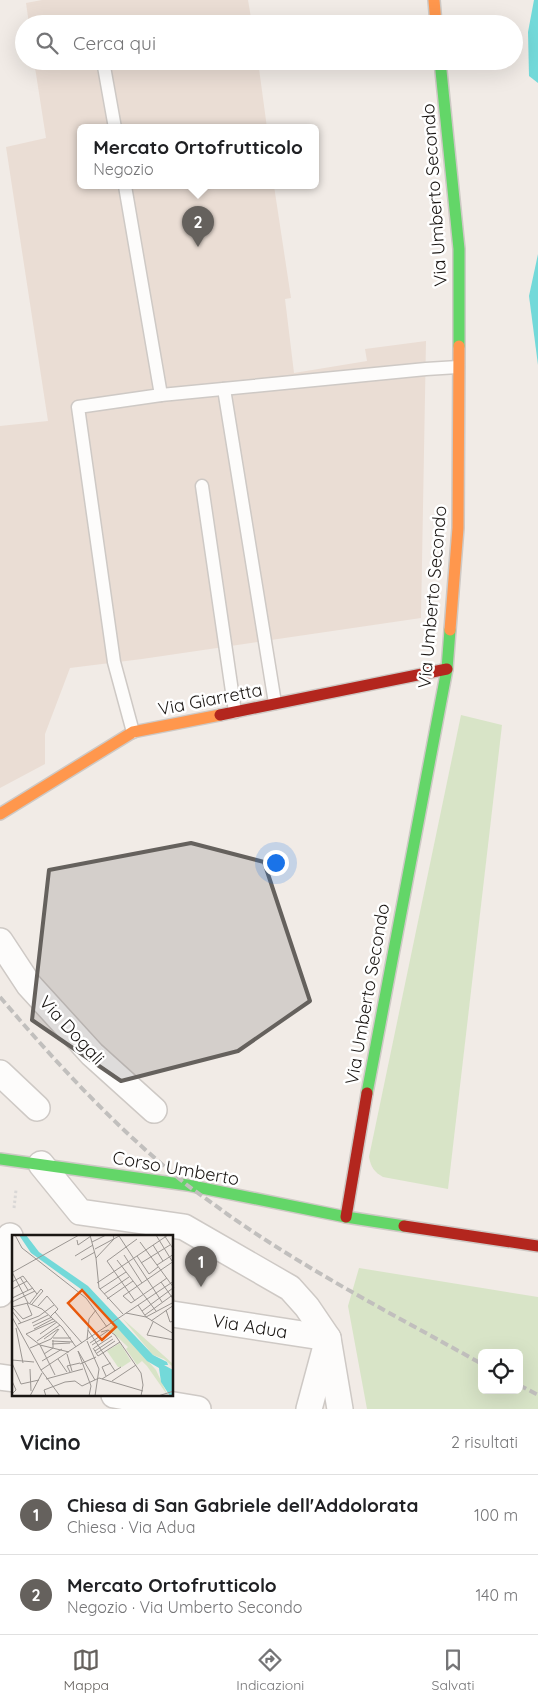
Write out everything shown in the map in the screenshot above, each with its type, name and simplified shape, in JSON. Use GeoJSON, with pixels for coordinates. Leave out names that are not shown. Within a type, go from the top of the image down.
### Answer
{"type":"FeatureCollection","features":[{"type":"Feature","properties":{"kind":"main road"},"geometry":{"type":"LineString","coordinates":[[434,0],[435,15]]}},
{"type":"Feature","properties":{"kind":"main road","name":"Via Umberto Secondo"},"geometry":{"type":"LineString","coordinates":[[346,1217],[375,1043],[447,669],[458,528],[459,249],[441,70]]}},
{"type":"Feature","properties":{"kind":"main road","name":"Via Giarretta"},"geometry":{"type":"LineString","coordinates":[[0,814],[133,732],[447,669]]}},
{"type":"Feature","properties":{"kind":"main road","name":"Corso Umberto"},"geometry":{"type":"LineString","coordinates":[[0,1159],[187,1186],[346,1217],[538,1246]]}},
{"type":"Feature","properties":{"kind":"street","name":"Via Dogali"},"geometry":{"type":"LineString","coordinates":[[0,941],[29,985],[92,1054],[154,1110]]}},
{"type":"Feature","properties":{"kind":"street"},"geometry":{"type":"LineString","coordinates":[[0,1073],[37,1108]]}},
{"type":"Feature","properties":{"kind":"street"},"geometry":{"type":"LineString","coordinates":[[30,1163],[80,1212],[184,1227],[290,1288],[307,1306],[328,1338],[340,1409]]}},
{"type":"Feature","properties":{"kind":"street"},"geometry":{"type":"LineString","coordinates":[[4,1289],[10,1236]]}},
{"type":"Feature","properties":{"kind":"street","name":"Via Adua"},"geometry":{"type":"LineString","coordinates":[[174,1314],[328,1338]]}},
{"type":"Feature","properties":{"kind":"street"},"geometry":{"type":"LineString","coordinates":[[308,1409],[328,1338]]}},
{"type":"Feature","properties":{"kind":"street"},"geometry":{"type":"LineString","coordinates":[[120,1396],[198,1409]]}},
{"type":"Feature","properties":{"kind":"lane"},"geometry":{"type":"LineString","coordinates":[[105,70],[114,124]]}},
{"type":"Feature","properties":{"kind":"lane"},"geometry":{"type":"LineString","coordinates":[[126,189],[161,395]]}},
{"type":"Feature","properties":{"kind":"lane"},"geometry":{"type":"LineString","coordinates":[[133,732],[114,662],[78,408],[161,395],[458,367]]}},
{"type":"Feature","properties":{"kind":"lane"},"geometry":{"type":"LineString","coordinates":[[224,389],[275,703]]}},
{"type":"Feature","properties":{"kind":"lane"},"geometry":{"type":"LineString","coordinates":[[202,486],[235,712]]}},
{"type":"Feature","properties":{"kind":"path"},"geometry":{"type":"LineString","coordinates":[[10,1236],[30,1163]]}},
{"type":"Feature","properties":{"kind":"highlighted area"},"geometry":{"type":"Polygon","coordinates":[[[191,843],[264,862],[310,1001],[238,1051],[121,1081],[32,1020],[49,870],[191,843]]]}},
{"type":"Feature","properties":{"kind":"shaded area"},"geometry":{"type":"Polygon","coordinates":[[[42,0],[248,0],[250,15],[28,15],[26,3],[42,0]]]}},
{"type":"Feature","properties":{"kind":"shaded area"},"geometry":{"type":"Polygon","coordinates":[[[35,70],[259,70],[266,124],[77,124],[77,189],[274,189],[291,298],[285,299],[294,373],[367,361],[365,349],[426,341],[421,618],[70,668],[45,734],[45,764],[0,788],[0,426],[48,421],[6,147],[46,138],[35,70]]]}},
{"type":"Feature","properties":{"kind":"green space"},"geometry":{"type":"Polygon","coordinates":[[[461,715],[502,725],[448,1189],[383,1177],[373,1169],[369,1157],[461,715]]]}},
{"type":"Feature","properties":{"kind":"green space"},"geometry":{"type":"Polygon","coordinates":[[[359,1268],[538,1297],[538,1409],[367,1409],[348,1306],[359,1268]]]}},
{"type":"Feature","properties":{"kind":"water"},"geometry":{"type":"Polygon","coordinates":[[[534,0],[538,0],[538,83],[529,76],[528,32],[534,0]]]}},
{"type":"Feature","properties":{"kind":"water"},"geometry":{"type":"Polygon","coordinates":[[[538,254],[538,365],[529,296],[538,254]]]}},
{"type":"Feature","properties":{"kind":"railway"},"geometry":{"type":"LineString","coordinates":[[0,997],[89,1096],[161,1164],[187,1185],[289,1255],[478,1362]]}},
{"type":"Feature","properties":{"kind":"railway"},"geometry":{"type":"LineString","coordinates":[[523,1387],[538,1395]]}},
{"type":"Feature","properties":{"kind":"traffic: fast"},"geometry":{"type":"LineString","coordinates":[[441,70],[459,249],[459,346]]}},
{"type":"Feature","properties":{"kind":"traffic: fast"},"geometry":{"type":"LineString","coordinates":[[367,1093],[447,669],[450,630]]}},
{"type":"Feature","properties":{"kind":"traffic: fast"},"geometry":{"type":"LineString","coordinates":[[0,1159],[187,1185],[346,1217],[404,1226]]}},
{"type":"Feature","properties":{"kind":"traffic: slow"},"geometry":{"type":"LineString","coordinates":[[434,0],[435,15]]}},
{"type":"Feature","properties":{"kind":"traffic: slow"},"geometry":{"type":"LineString","coordinates":[[450,630],[458,528],[459,346]]}},
{"type":"Feature","properties":{"kind":"traffic: slow"},"geometry":{"type":"LineString","coordinates":[[0,814],[133,732],[220,715]]}},
{"type":"Feature","properties":{"kind":"traffic: jam"},"geometry":{"type":"LineString","coordinates":[[220,715],[447,669]]}},
{"type":"Feature","properties":{"kind":"traffic: jam"},"geometry":{"type":"LineString","coordinates":[[346,1217],[367,1093]]}},
{"type":"Feature","properties":{"kind":"traffic: jam"},"geometry":{"type":"LineString","coordinates":[[404,1226],[538,1246]]}},
{"type":"Feature","properties":{"kind":"place","name":"Mercato Ortofrutticolo"},"geometry":{"type":"Point","coordinates":[198,247]}},
{"type":"Feature","properties":{"kind":"place","name":"Chiesa di San Gabriele dell'Addolorata"},"geometry":{"type":"Point","coordinates":[201,1287]}}]}
